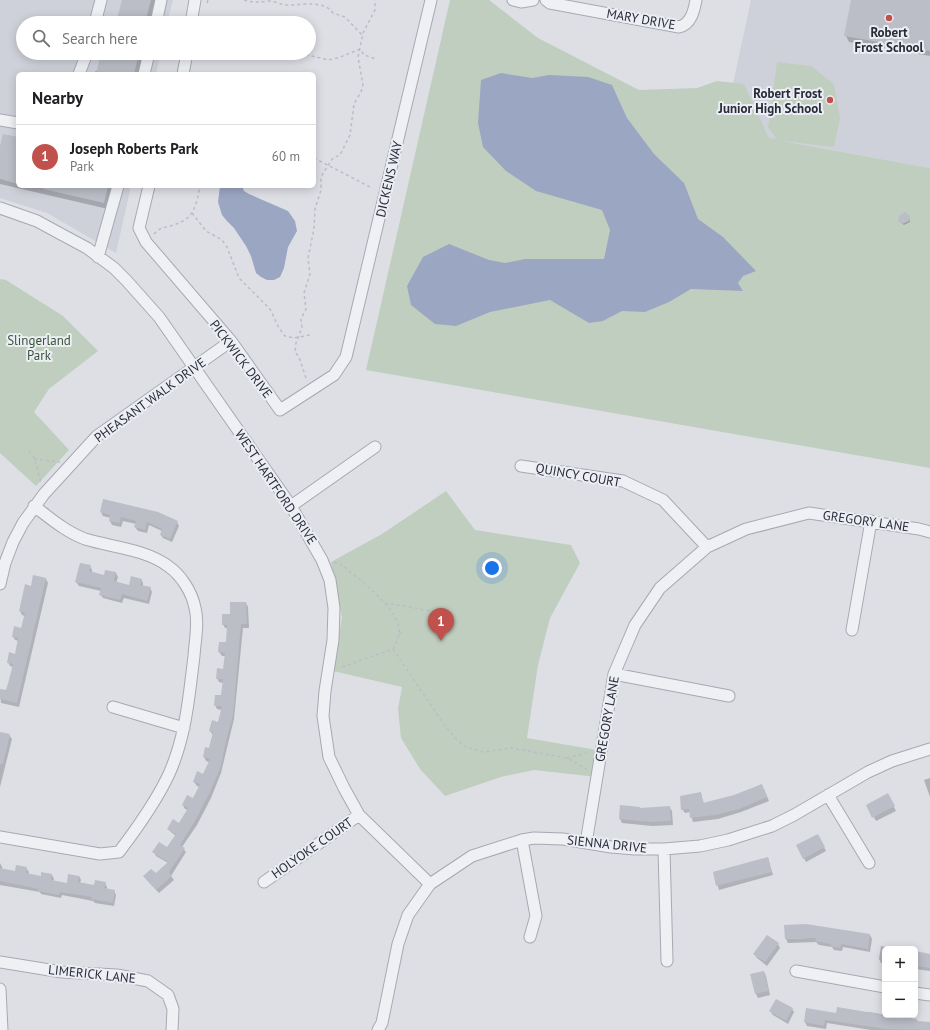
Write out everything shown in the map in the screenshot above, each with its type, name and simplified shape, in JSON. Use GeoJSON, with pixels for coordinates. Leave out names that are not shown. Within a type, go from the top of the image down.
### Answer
{"type":"FeatureCollection","features":[{"type":"Feature","properties":{"kind":"street"},"geometry":{"type":"LineString","coordinates":[[97,16],[101,0]]}},
{"type":"Feature","properties":{"kind":"street"},"geometry":{"type":"LineString","coordinates":[[158,16],[161,0]]}},
{"type":"Feature","properties":{"kind":"street"},"geometry":{"type":"LineString","coordinates":[[192,16],[195,0]]}},
{"type":"Feature","properties":{"kind":"street","name":"DICKENS WAY"},"geometry":{"type":"LineString","coordinates":[[346,357],[431,0]]}},
{"type":"Feature","properties":{"kind":"street"},"geometry":{"type":"LineString","coordinates":[[513,0],[521,2],[533,0]]}},
{"type":"Feature","properties":{"kind":"street","name":"MARY DRIVE"},"geometry":{"type":"LineString","coordinates":[[546,0],[550,3],[679,27],[688,22],[693,13],[696,0]]}},
{"type":"Feature","properties":{"kind":"street"},"geometry":{"type":"LineString","coordinates":[[80,72],[84,60]]}},
{"type":"Feature","properties":{"kind":"street"},"geometry":{"type":"LineString","coordinates":[[144,72],[147,60]]}},
{"type":"Feature","properties":{"kind":"street"},"geometry":{"type":"LineString","coordinates":[[183,72],[186,60]]}},
{"type":"Feature","properties":{"kind":"street"},"geometry":{"type":"LineString","coordinates":[[0,120],[16,123]]}},
{"type":"Feature","properties":{"kind":"street"},"geometry":{"type":"LineString","coordinates":[[98,257],[117,188]]}},
{"type":"Feature","properties":{"kind":"street"},"geometry":{"type":"LineString","coordinates":[[146,242],[139,228],[148,188]]}},
{"type":"Feature","properties":{"kind":"street","name":"WEST HARTFORD DRIVE"},"geometry":{"type":"LineString","coordinates":[[0,208],[38,221],[87,248],[114,268],[159,317],[291,506],[322,560],[330,580],[334,608],[333,640],[325,690],[323,716],[329,757],[359,815],[430,884]]}},
{"type":"Feature","properties":{"kind":"street","name":"PICKWICK DRIVE"},"geometry":{"type":"LineString","coordinates":[[146,242],[231,341],[280,410],[334,375],[346,357]]}},
{"type":"Feature","properties":{"kind":"street","name":"PHEASANT WALK DRIVE"},"geometry":{"type":"LineString","coordinates":[[0,584],[5,563],[13,542],[34,506],[97,436],[231,341]]}},
{"type":"Feature","properties":{"kind":"street"},"geometry":{"type":"LineString","coordinates":[[291,506],[375,447]]}},
{"type":"Feature","properties":{"kind":"street","name":"QUINCY COURT"},"geometry":{"type":"LineString","coordinates":[[521,466],[623,481],[663,500],[707,547]]}},
{"type":"Feature","properties":{"kind":"street"},"geometry":{"type":"LineString","coordinates":[[0,837],[100,854],[119,852],[153,806],[170,773],[180,744],[189,699],[197,620],[192,598],[177,574],[168,566],[154,558],[74,534],[34,506]]}},
{"type":"Feature","properties":{"kind":"street","name":"GREGORY LANE"},"geometry":{"type":"LineString","coordinates":[[586,842],[614,674],[635,625],[660,588],[707,547],[746,529],[809,513],[871,521],[930,532]]}},
{"type":"Feature","properties":{"kind":"street"},"geometry":{"type":"LineString","coordinates":[[852,630],[871,521]]}},
{"type":"Feature","properties":{"kind":"street"},"geometry":{"type":"LineString","coordinates":[[614,674],[729,696]]}},
{"type":"Feature","properties":{"kind":"street"},"geometry":{"type":"LineString","coordinates":[[113,707],[184,728]]}},
{"type":"Feature","properties":{"kind":"street","name":"SIENNA DRIVE"},"geometry":{"type":"LineString","coordinates":[[378,1030],[382,1023],[398,944],[408,914],[430,884],[472,856],[522,840],[547,838],[635,849],[664,849],[700,846],[772,826],[874,769],[910,754],[930,749]]}},
{"type":"Feature","properties":{"kind":"street"},"geometry":{"type":"LineString","coordinates":[[828,795],[869,862]]}},
{"type":"Feature","properties":{"kind":"street","name":"HOLYOKE COURT"},"geometry":{"type":"LineString","coordinates":[[264,882],[359,815]]}},
{"type":"Feature","properties":{"kind":"street"},"geometry":{"type":"LineString","coordinates":[[522,840],[536,916],[530,937]]}},
{"type":"Feature","properties":{"kind":"street"},"geometry":{"type":"LineString","coordinates":[[664,849],[667,961]]}},
{"type":"Feature","properties":{"kind":"street","name":"LIMERICK LANE"},"geometry":{"type":"LineString","coordinates":[[0,962],[62,972],[117,975],[148,981],[168,995],[173,1008],[172,1030]]}},
{"type":"Feature","properties":{"kind":"street"},"geometry":{"type":"LineString","coordinates":[[796,971],[882,986]]}},
{"type":"Feature","properties":{"kind":"street"},"geometry":{"type":"LineString","coordinates":[[0,989],[2,1030]]}},
{"type":"Feature","properties":{"kind":"street"},"geometry":{"type":"LineString","coordinates":[[918,993],[930,995]]}},
{"type":"Feature","properties":{"kind":"path"},"geometry":{"type":"LineString","coordinates":[[244,0],[261,3],[270,1],[289,5],[306,2],[321,2]]}},
{"type":"Feature","properties":{"kind":"path"},"geometry":{"type":"LineString","coordinates":[[306,378],[299,357],[295,352],[302,327],[301,319],[306,309],[304,293],[310,274],[308,258],[314,229],[315,208],[321,190],[321,179],[323,172],[333,158],[340,155],[350,135],[354,104],[363,85],[358,57],[363,36],[375,10],[375,0]]}},
{"type":"Feature","properties":{"kind":"path"},"geometry":{"type":"LineString","coordinates":[[325,3],[331,8],[333,13],[345,17],[363,36]]}},
{"type":"Feature","properties":{"kind":"path"},"geometry":{"type":"LineString","coordinates":[[316,57],[328,60],[338,58],[360,49]]}},
{"type":"Feature","properties":{"kind":"path"},"geometry":{"type":"LineString","coordinates":[[360,49],[364,56],[376,59]]}},
{"type":"Feature","properties":{"kind":"path"},"geometry":{"type":"LineString","coordinates":[[316,159],[372,188]]}},
{"type":"Feature","properties":{"kind":"path"},"geometry":{"type":"LineString","coordinates":[[146,242],[161,227],[174,225],[190,217],[195,209],[200,188]]}},
{"type":"Feature","properties":{"kind":"path"},"geometry":{"type":"LineString","coordinates":[[192,213],[206,231],[222,240],[227,247],[239,278],[270,309],[279,328],[285,336],[294,338],[310,334]]}},
{"type":"Feature","properties":{"kind":"path"},"geometry":{"type":"LineString","coordinates":[[29,451],[34,459],[44,494]]}},
{"type":"Feature","properties":{"kind":"path"},"geometry":{"type":"LineString","coordinates":[[34,459],[72,463]]}},
{"type":"Feature","properties":{"kind":"path"},"geometry":{"type":"LineString","coordinates":[[322,560],[342,565],[385,603],[395,617],[399,627],[399,634],[393,649],[342,667],[329,666]]}},
{"type":"Feature","properties":{"kind":"path"},"geometry":{"type":"LineString","coordinates":[[385,603],[437,612]]}},
{"type":"Feature","properties":{"kind":"path"},"geometry":{"type":"LineString","coordinates":[[399,634],[405,632]]}},
{"type":"Feature","properties":{"kind":"path"},"geometry":{"type":"LineString","coordinates":[[393,649],[443,723],[456,739],[466,747],[483,752],[511,748],[567,758],[590,772]]}},
{"type":"Feature","properties":{"kind":"path"},"geometry":{"type":"LineString","coordinates":[[567,758],[587,753]]}},
{"type":"Feature","properties":{"kind":"shaded area"},"geometry":{"type":"Polygon","coordinates":[[[0,0],[173,0],[169,16],[16,16],[16,60],[159,60],[156,72],[16,72],[16,188],[131,188],[116,253],[47,213],[0,198],[0,0]]]}},
{"type":"Feature","properties":{"kind":"shaded area","name":"Robert Frost Junior High School"},"geometry":{"type":"Polygon","coordinates":[[[751,0],[930,0],[930,168],[723,130],[751,0]]]}},
{"type":"Feature","properties":{"kind":"green space"},"geometry":{"type":"Polygon","coordinates":[[[450,0],[489,0],[538,38],[639,90],[697,88],[717,81],[744,84],[769,138],[777,139],[768,128],[777,62],[811,66],[834,84],[840,118],[834,147],[782,141],[930,168],[930,468],[366,370],[450,0]]]}},
{"type":"Feature","properties":{"kind":"green space","name":"Slingerland Park"},"geometry":{"type":"Polygon","coordinates":[[[0,279],[6,280],[63,316],[98,351],[49,389],[34,412],[69,450],[36,486],[0,453],[0,279]]]}},
{"type":"Feature","properties":{"kind":"green space"},"geometry":{"type":"Polygon","coordinates":[[[446,491],[475,530],[571,545],[580,563],[550,618],[538,665],[527,738],[597,750],[597,777],[534,770],[501,777],[445,796],[420,769],[401,738],[398,709],[402,687],[333,671],[342,617],[331,562],[382,534],[446,491]]]}},
{"type":"Feature","properties":{"kind":"water"},"geometry":{"type":"Polygon","coordinates":[[[501,73],[532,78],[549,75],[588,77],[612,85],[627,118],[654,154],[684,183],[698,219],[723,237],[756,271],[743,276],[738,283],[743,291],[691,289],[669,302],[645,312],[622,311],[603,321],[589,323],[550,300],[490,312],[456,326],[435,324],[411,305],[407,286],[423,257],[449,244],[489,260],[505,263],[525,259],[604,259],[610,230],[602,210],[536,191],[506,171],[483,147],[478,123],[481,80],[501,73]]]}},
{"type":"Feature","properties":{"kind":"water"},"geometry":{"type":"Polygon","coordinates":[[[220,188],[243,188],[244,191],[249,194],[288,211],[295,221],[297,231],[288,247],[284,268],[280,277],[274,280],[267,280],[256,273],[251,256],[246,246],[234,228],[222,215],[218,202],[220,188]]]}},
{"type":"Feature","properties":{"kind":"building"},"geometry":{"type":"Polygon","coordinates":[[[122,0],[151,0],[147,16],[118,16],[122,0]]]}},
{"type":"Feature","properties":{"kind":"building","name":"Robert Frost School"},"geometry":{"type":"Polygon","coordinates":[[[851,0],[930,0],[930,51],[844,36],[851,0]]]}},
{"type":"Feature","properties":{"kind":"building"},"geometry":{"type":"Polygon","coordinates":[[[99,60],[137,60],[134,72],[96,72],[99,60]]]}},
{"type":"Feature","properties":{"kind":"building"},"geometry":{"type":"Polygon","coordinates":[[[3,134],[16,137],[16,183],[0,179],[0,146],[3,134]]]}},
{"type":"Feature","properties":{"kind":"building"},"geometry":{"type":"Polygon","coordinates":[[[43,188],[108,188],[104,203],[43,188]]]}},
{"type":"Feature","properties":{"kind":"building"},"geometry":{"type":"Polygon","coordinates":[[[905,212],[910,216],[909,221],[902,224],[898,221],[899,216],[905,212]]]}},
{"type":"Feature","properties":{"kind":"building"},"geometry":{"type":"Polygon","coordinates":[[[103,499],[158,512],[178,521],[170,539],[160,535],[162,529],[147,522],[145,530],[134,527],[136,521],[121,517],[120,523],[109,521],[110,515],[100,512],[103,499]]]}},
{"type":"Feature","properties":{"kind":"building"},"geometry":{"type":"Polygon","coordinates":[[[80,563],[91,565],[89,571],[104,575],[105,570],[116,572],[114,581],[129,585],[131,576],[142,579],[140,585],[151,587],[147,601],[122,594],[120,600],[99,595],[101,588],[75,582],[80,563]]]}},
{"type":"Feature","properties":{"kind":"building"},"geometry":{"type":"Polygon","coordinates":[[[33,575],[46,578],[17,703],[0,699],[0,689],[6,690],[9,680],[13,664],[7,663],[9,652],[15,654],[18,638],[12,637],[14,626],[21,628],[25,613],[19,611],[25,584],[31,586],[33,575]]]}},
{"type":"Feature","properties":{"kind":"building"},"geometry":{"type":"Polygon","coordinates":[[[230,602],[246,602],[247,624],[241,624],[233,715],[220,769],[195,821],[180,845],[185,848],[169,872],[172,876],[156,890],[143,876],[151,869],[156,873],[168,862],[152,852],[159,842],[167,847],[176,834],[167,829],[173,819],[179,823],[188,808],[182,805],[187,795],[193,798],[200,784],[193,782],[197,771],[203,774],[210,759],[203,757],[205,747],[209,748],[213,732],[209,731],[212,720],[218,722],[222,706],[214,706],[215,695],[221,695],[223,679],[216,679],[217,668],[223,669],[225,653],[218,652],[219,642],[226,642],[227,625],[222,625],[222,614],[230,614],[230,602]]]}},
{"type":"Feature","properties":{"kind":"building"},"geometry":{"type":"Polygon","coordinates":[[[0,732],[10,734],[3,764],[0,764],[0,732]]]}},
{"type":"Feature","properties":{"kind":"building"},"geometry":{"type":"Polygon","coordinates":[[[762,784],[767,797],[739,809],[715,815],[690,818],[689,809],[681,810],[680,796],[701,792],[703,803],[734,795],[762,784]]]}},
{"type":"Feature","properties":{"kind":"building"},"geometry":{"type":"Polygon","coordinates":[[[888,793],[895,806],[872,818],[866,805],[888,793]]]}},
{"type":"Feature","properties":{"kind":"building"},"geometry":{"type":"Polygon","coordinates":[[[620,805],[640,808],[670,806],[671,821],[650,822],[619,819],[620,805]]]}},
{"type":"Feature","properties":{"kind":"building"},"geometry":{"type":"Polygon","coordinates":[[[818,834],[825,847],[803,859],[796,845],[818,834]]]}},
{"type":"Feature","properties":{"kind":"building"},"geometry":{"type":"Polygon","coordinates":[[[768,857],[772,872],[716,886],[713,872],[768,857]]]}},
{"type":"Feature","properties":{"kind":"building"},"geometry":{"type":"Polygon","coordinates":[[[16,865],[27,867],[26,873],[41,876],[41,872],[52,874],[51,880],[67,883],[68,874],[79,876],[78,882],[94,885],[95,880],[106,882],[104,888],[115,890],[113,903],[91,899],[92,897],[60,892],[59,895],[38,891],[38,889],[0,881],[0,868],[15,871],[16,865]]]}},
{"type":"Feature","properties":{"kind":"building"},"geometry":{"type":"Polygon","coordinates":[[[806,924],[870,934],[868,949],[841,944],[840,948],[830,946],[831,944],[815,941],[816,938],[785,939],[784,925],[806,924]]]}},
{"type":"Feature","properties":{"kind":"building"},"geometry":{"type":"Polygon","coordinates":[[[767,935],[779,943],[765,962],[753,954],[767,935]]]}},
{"type":"Feature","properties":{"kind":"building"},"geometry":{"type":"Polygon","coordinates":[[[918,952],[930,954],[930,968],[918,966],[918,952]]]}},
{"type":"Feature","properties":{"kind":"building"},"geometry":{"type":"Polygon","coordinates":[[[764,971],[769,991],[755,994],[750,974],[764,971]]]}},
{"type":"Feature","properties":{"kind":"building"},"geometry":{"type":"Polygon","coordinates":[[[776,999],[793,1008],[786,1021],[769,1011],[776,999]]]}},
{"type":"Feature","properties":{"kind":"building"},"geometry":{"type":"Polygon","coordinates":[[[837,1007],[882,1014],[882,1018],[912,1018],[917,1019],[917,1021],[930,1022],[930,1030],[886,1029],[825,1020],[824,1026],[804,1022],[806,1008],[836,1013],[837,1007]]]}},
{"type":"Feature","properties":{"kind":"place","name":"Robert Frost School"},"geometry":{"type":"Point","coordinates":[889,18]}},
{"type":"Feature","properties":{"kind":"place","name":"Robert Frost Junior High School"},"geometry":{"type":"Point","coordinates":[830,100]}},
{"type":"Feature","properties":{"kind":"place","name":"Joseph Roberts Park"},"geometry":{"type":"Point","coordinates":[441,641]}}]}
